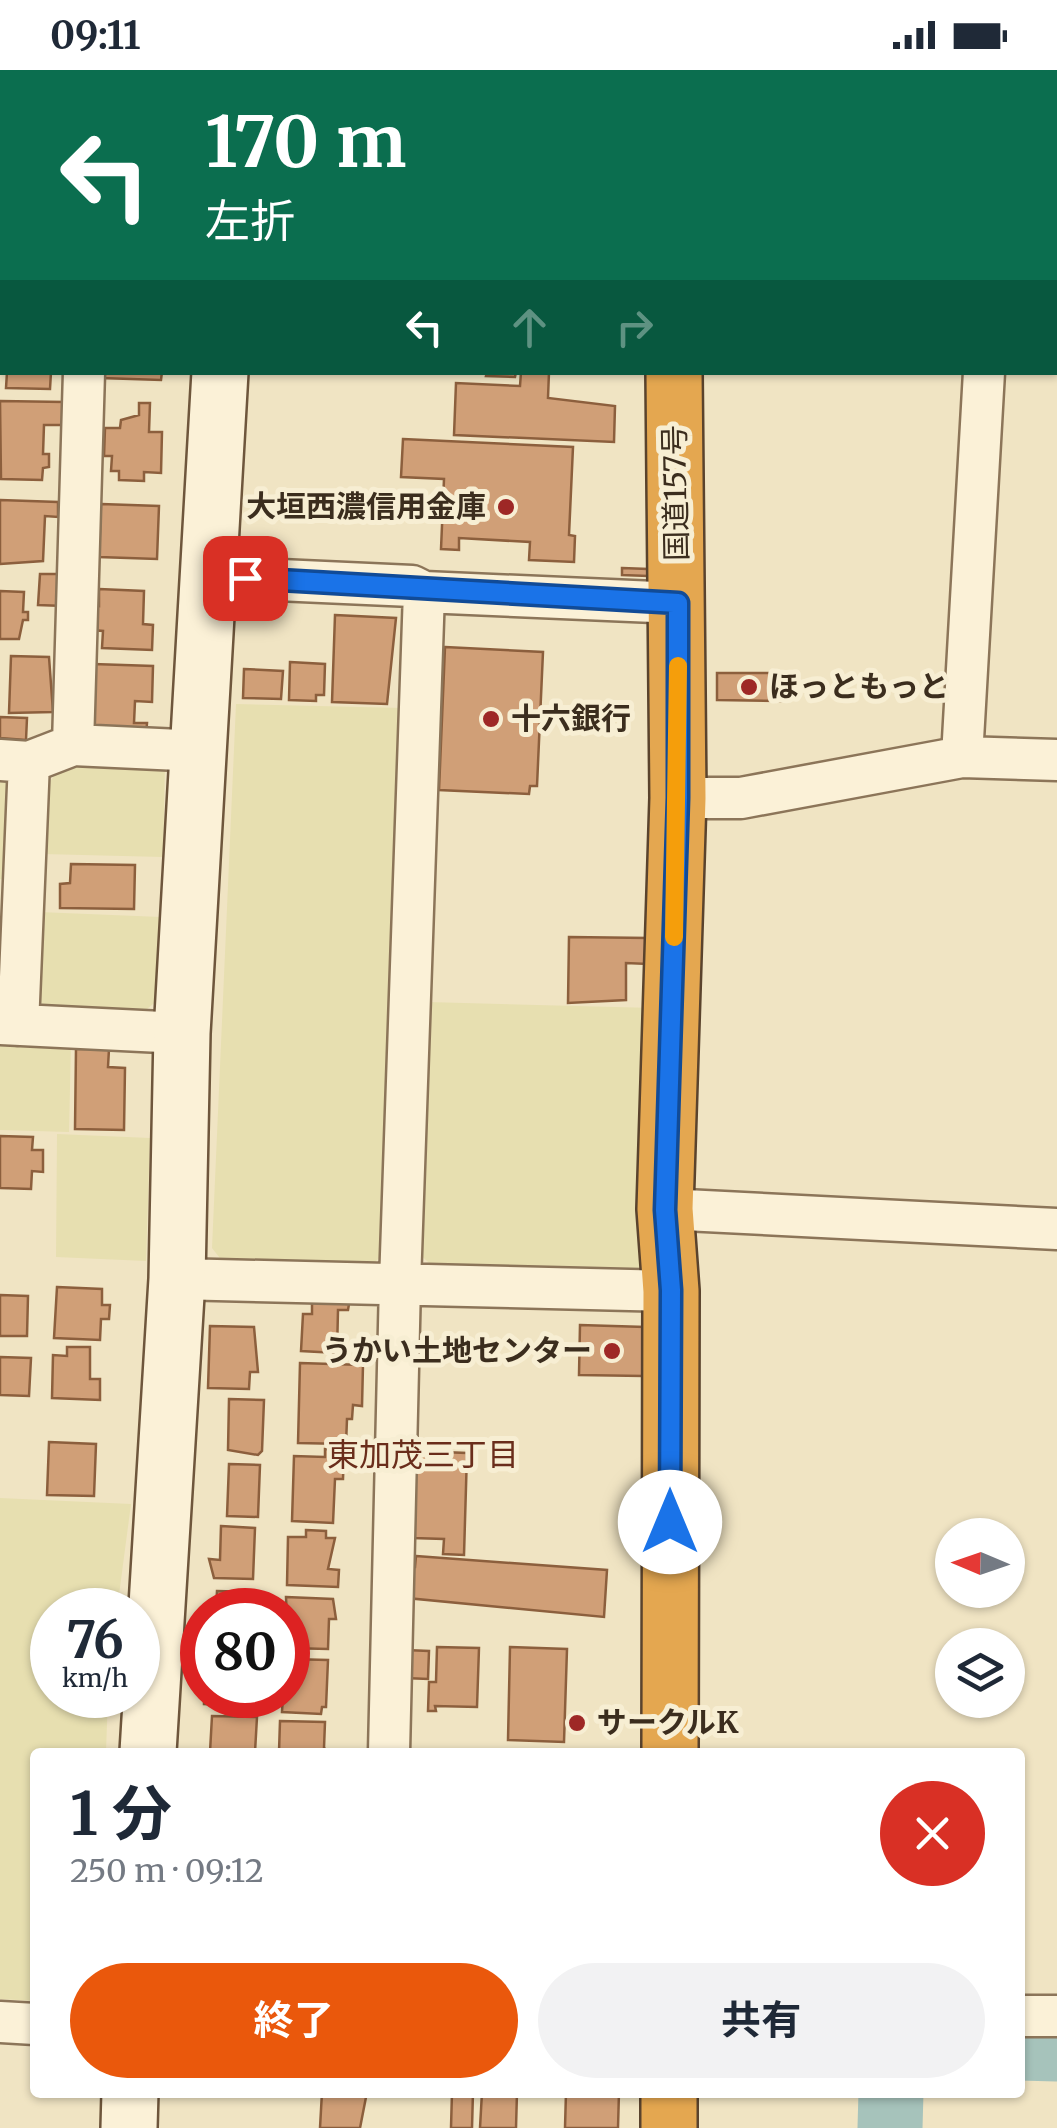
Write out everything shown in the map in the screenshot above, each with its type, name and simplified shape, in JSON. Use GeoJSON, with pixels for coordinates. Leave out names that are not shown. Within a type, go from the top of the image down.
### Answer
{"type":"FeatureCollection","features":[{"type":"Feature","properties":{"kind":"highway","name":"国道157号"},"geometry":{"type":"LineString","coordinates":[[670,1748],[671,1290],[665,1210],[678,798],[674,375]]}},
{"type":"Feature","properties":{"kind":"highway"},"geometry":{"type":"LineString","coordinates":[[669,2098],[669,2128]]}},
{"type":"Feature","properties":{"kind":"street"},"geometry":{"type":"LineString","coordinates":[[73,745],[84,375]]}},
{"type":"Feature","properties":{"kind":"street"},"geometry":{"type":"LineString","coordinates":[[148,1748],[177,1279],[182,1033],[212,577],[220,375]]}},
{"type":"Feature","properties":{"kind":"street"},"geometry":{"type":"LineString","coordinates":[[962,757],[984,375]]}},
{"type":"Feature","properties":{"kind":"street"},"geometry":{"type":"LineString","coordinates":[[212,577],[412,586],[424,592],[678,603]]}},
{"type":"Feature","properties":{"kind":"street"},"geometry":{"type":"LineString","coordinates":[[389,1748],[400,1283],[424,592]]}},
{"type":"Feature","properties":{"kind":"street"},"geometry":{"type":"LineString","coordinates":[[182,1033],[9,1024],[14,761],[73,745],[201,751]]}},
{"type":"Feature","properties":{"kind":"street"},"geometry":{"type":"LineString","coordinates":[[678,798],[740,798],[962,757],[1057,760]]}},
{"type":"Feature","properties":{"kind":"street"},"geometry":{"type":"LineString","coordinates":[[665,1210],[1057,1229]]}},
{"type":"Feature","properties":{"kind":"street"},"geometry":{"type":"LineString","coordinates":[[177,1279],[671,1290]]}},
{"type":"Feature","properties":{"kind":"street"},"geometry":{"type":"LineString","coordinates":[[1025,2016],[1057,2016]]}},
{"type":"Feature","properties":{"kind":"street"},"geometry":{"type":"LineString","coordinates":[[0,2022],[30,2024]]}},
{"type":"Feature","properties":{"kind":"street"},"geometry":{"type":"LineString","coordinates":[[129,2128],[130,2098]]}},
{"type":"Feature","properties":{"kind":"shaded area"},"geometry":{"type":"Polygon","coordinates":[[[236,704],[403,708],[385,1253],[369,1267],[223,1262],[212,1248],[236,704]]]}},
{"type":"Feature","properties":{"kind":"shaded area"},"geometry":{"type":"Polygon","coordinates":[[[81,762],[165,765],[163,857],[42,854],[44,789],[58,771],[81,762]]]}},
{"type":"Feature","properties":{"kind":"shaded area"},"geometry":{"type":"Polygon","coordinates":[[[0,774],[10,785],[6,880],[0,879],[0,774]]]}},
{"type":"Feature","properties":{"kind":"shaded area"},"geometry":{"type":"Polygon","coordinates":[[[39,912],[161,917],[159,999],[141,1014],[49,1012],[34,994],[39,912]]]}},
{"type":"Feature","properties":{"kind":"shaded area"},"geometry":{"type":"Polygon","coordinates":[[[427,1002],[654,1008],[642,1275],[437,1270],[417,1252],[427,1002]]]}},
{"type":"Feature","properties":{"kind":"shaded area"},"geometry":{"type":"Polygon","coordinates":[[[0,1039],[71,1044],[69,1132],[0,1130],[0,1039]]]}},
{"type":"Feature","properties":{"kind":"shaded area"},"geometry":{"type":"Polygon","coordinates":[[[57,1134],[150,1138],[146,1261],[56,1257],[57,1134]]]}},
{"type":"Feature","properties":{"kind":"shaded area"},"geometry":{"type":"Polygon","coordinates":[[[0,1498],[131,1504],[120,1588],[30,1588],[30,1718],[107,1718],[106,1748],[30,1748],[30,2001],[0,1999],[0,1498]]]}},
{"type":"Feature","properties":{"kind":"building"},"geometry":{"type":"Polygon","coordinates":[[[7,375],[51,375],[50,389],[6,388],[7,375]]]}},
{"type":"Feature","properties":{"kind":"building"},"geometry":{"type":"Polygon","coordinates":[[[101,375],[162,375],[161,380],[101,375]]]}},
{"type":"Feature","properties":{"kind":"building"},"geometry":{"type":"Polygon","coordinates":[[[521,375],[549,375],[548,398],[615,406],[614,442],[454,435],[456,383],[520,386],[521,375]]]}},
{"type":"Feature","properties":{"kind":"building"},"geometry":{"type":"Polygon","coordinates":[[[0,401],[65,402],[64,425],[44,425],[43,454],[49,454],[49,467],[43,468],[42,480],[1,479],[0,401]]]}},
{"type":"Feature","properties":{"kind":"building"},"geometry":{"type":"Polygon","coordinates":[[[139,403],[150,403],[149,432],[162,432],[161,473],[144,472],[144,481],[119,480],[119,471],[111,471],[112,456],[104,456],[105,428],[120,428],[121,420],[139,415],[139,403]]]}},
{"type":"Feature","properties":{"kind":"building","name":"大垣西濃信用金庫"},"geometry":{"type":"Polygon","coordinates":[[[403,439],[573,447],[569,535],[575,536],[574,562],[529,560],[530,542],[459,538],[459,550],[441,549],[444,479],[401,477],[403,439]]]}},
{"type":"Feature","properties":{"kind":"building"},"geometry":{"type":"Polygon","coordinates":[[[0,500],[58,502],[58,517],[45,516],[43,561],[0,564],[0,500]]]}},
{"type":"Feature","properties":{"kind":"building"},"geometry":{"type":"Polygon","coordinates":[[[101,504],[159,506],[157,559],[99,557],[101,504]]]}},
{"type":"Feature","properties":{"kind":"building"},"geometry":{"type":"Polygon","coordinates":[[[622,568],[648,569],[648,576],[622,575],[622,568]]]}},
{"type":"Feature","properties":{"kind":"building"},"geometry":{"type":"Polygon","coordinates":[[[40,574],[65,574],[64,606],[38,605],[40,574]]]}},
{"type":"Feature","properties":{"kind":"building"},"geometry":{"type":"Polygon","coordinates":[[[99,589],[144,591],[143,624],[153,625],[152,650],[102,648],[103,631],[92,630],[92,605],[99,606],[99,589]]]}},
{"type":"Feature","properties":{"kind":"building"},"geometry":{"type":"Polygon","coordinates":[[[0,591],[24,592],[23,612],[28,612],[28,620],[23,620],[19,639],[0,639],[0,591]]]}},
{"type":"Feature","properties":{"kind":"building"},"geometry":{"type":"Polygon","coordinates":[[[335,615],[396,618],[387,704],[332,702],[335,615]]]}},
{"type":"Feature","properties":{"kind":"building","name":"十六銀行"},"geometry":{"type":"Polygon","coordinates":[[[445,647],[543,652],[537,786],[530,786],[529,794],[439,790],[445,647]]]}},
{"type":"Feature","properties":{"kind":"building"},"geometry":{"type":"Polygon","coordinates":[[[11,656],[49,657],[53,712],[9,713],[11,656]]]}},
{"type":"Feature","properties":{"kind":"building"},"geometry":{"type":"Polygon","coordinates":[[[290,662],[325,664],[324,695],[316,695],[316,701],[289,700],[290,662]]]}},
{"type":"Feature","properties":{"kind":"building"},"geometry":{"type":"Polygon","coordinates":[[[93,664],[153,666],[152,702],[135,701],[134,723],[147,723],[146,736],[91,734],[93,664]]]}},
{"type":"Feature","properties":{"kind":"building"},"geometry":{"type":"Polygon","coordinates":[[[244,669],[283,671],[281,699],[243,698],[244,669]]]}},
{"type":"Feature","properties":{"kind":"building","name":"ほっともっと"},"geometry":{"type":"Polygon","coordinates":[[[717,673],[781,673],[781,701],[717,700],[717,673]]]}},
{"type":"Feature","properties":{"kind":"building"},"geometry":{"type":"Polygon","coordinates":[[[0,717],[27,718],[26,740],[0,738],[0,717]]]}},
{"type":"Feature","properties":{"kind":"building"},"geometry":{"type":"Polygon","coordinates":[[[71,864],[135,865],[134,909],[60,908],[60,884],[70,883],[71,864]]]}},
{"type":"Feature","properties":{"kind":"building"},"geometry":{"type":"Polygon","coordinates":[[[569,937],[649,938],[648,964],[626,963],[626,1000],[568,1003],[569,937]]]}},
{"type":"Feature","properties":{"kind":"building"},"geometry":{"type":"Polygon","coordinates":[[[76,1049],[109,1049],[108,1067],[125,1068],[124,1130],[75,1129],[76,1049]]]}},
{"type":"Feature","properties":{"kind":"building"},"geometry":{"type":"Polygon","coordinates":[[[0,1136],[33,1137],[32,1150],[43,1150],[43,1172],[32,1171],[31,1189],[0,1188],[0,1136]]]}},
{"type":"Feature","properties":{"kind":"building"},"geometry":{"type":"Polygon","coordinates":[[[57,1287],[102,1289],[102,1305],[110,1305],[109,1319],[101,1319],[100,1340],[54,1338],[57,1287]]]}},
{"type":"Feature","properties":{"kind":"building"},"geometry":{"type":"Polygon","coordinates":[[[0,1295],[28,1296],[27,1336],[0,1336],[0,1295]]]}},
{"type":"Feature","properties":{"kind":"building"},"geometry":{"type":"Polygon","coordinates":[[[312,1302],[349,1304],[348,1310],[338,1310],[337,1353],[301,1351],[303,1314],[312,1314],[312,1302]]]}},
{"type":"Feature","properties":{"kind":"building","name":"うかい土地センター"},"geometry":{"type":"Polygon","coordinates":[[[580,1325],[645,1327],[643,1376],[579,1375],[580,1325]]]}},
{"type":"Feature","properties":{"kind":"building"},"geometry":{"type":"Polygon","coordinates":[[[210,1326],[254,1327],[258,1372],[250,1372],[249,1389],[208,1388],[210,1326]]]}},
{"type":"Feature","properties":{"kind":"building"},"geometry":{"type":"Polygon","coordinates":[[[67,1347],[90,1347],[90,1379],[100,1379],[100,1400],[52,1398],[53,1355],[67,1356],[67,1347]]]}},
{"type":"Feature","properties":{"kind":"building"},"geometry":{"type":"Polygon","coordinates":[[[0,1357],[31,1358],[29,1396],[0,1395],[0,1357]]]}},
{"type":"Feature","properties":{"kind":"building"},"geometry":{"type":"Polygon","coordinates":[[[300,1363],[363,1365],[362,1406],[353,1405],[352,1419],[347,1419],[346,1444],[298,1443],[300,1363]]]}},
{"type":"Feature","properties":{"kind":"building"},"geometry":{"type":"Polygon","coordinates":[[[229,1399],[264,1400],[262,1451],[258,1455],[228,1450],[229,1399]]]}},
{"type":"Feature","properties":{"kind":"building"},"geometry":{"type":"Polygon","coordinates":[[[49,1442],[96,1444],[94,1496],[47,1495],[49,1442]]]}},
{"type":"Feature","properties":{"kind":"building"},"geometry":{"type":"Polygon","coordinates":[[[325,1449],[344,1450],[343,1479],[335,1479],[333,1523],[292,1521],[294,1456],[325,1457],[325,1449]]]}},
{"type":"Feature","properties":{"kind":"building"},"geometry":{"type":"Polygon","coordinates":[[[416,1451],[467,1453],[464,1555],[443,1554],[444,1539],[413,1538],[416,1451]]]}},
{"type":"Feature","properties":{"kind":"building"},"geometry":{"type":"Polygon","coordinates":[[[229,1464],[260,1465],[258,1517],[227,1516],[229,1464]]]}},
{"type":"Feature","properties":{"kind":"building"},"geometry":{"type":"Polygon","coordinates":[[[221,1526],[255,1528],[253,1579],[214,1578],[209,1559],[220,1560],[221,1526]]]}},
{"type":"Feature","properties":{"kind":"building"},"geometry":{"type":"Polygon","coordinates":[[[306,1530],[326,1531],[326,1538],[335,1538],[328,1569],[339,1570],[338,1587],[287,1585],[288,1537],[306,1537],[306,1530]]]}},
{"type":"Feature","properties":{"kind":"building"},"geometry":{"type":"Polygon","coordinates":[[[416,1556],[607,1570],[604,1617],[407,1598],[409,1567],[415,1567],[416,1556]]]}},
{"type":"Feature","properties":{"kind":"building"},"geometry":{"type":"Polygon","coordinates":[[[310,1598],[333,1599],[336,1619],[329,1619],[328,1649],[310,1649],[310,1598]]]}},
{"type":"Feature","properties":{"kind":"building"},"geometry":{"type":"Polygon","coordinates":[[[437,1647],[479,1648],[477,1707],[435,1706],[436,1711],[428,1711],[429,1682],[436,1682],[437,1647]]]}},
{"type":"Feature","properties":{"kind":"building"},"geometry":{"type":"Polygon","coordinates":[[[510,1647],[567,1649],[564,1742],[508,1740],[510,1647]]]}},
{"type":"Feature","properties":{"kind":"building"},"geometry":{"type":"Polygon","coordinates":[[[405,1650],[429,1651],[428,1679],[405,1678],[405,1650]]]}},
{"type":"Feature","properties":{"kind":"building"},"geometry":{"type":"Polygon","coordinates":[[[310,1660],[328,1660],[326,1707],[322,1707],[321,1714],[310,1713],[310,1660]]]}},
{"type":"Feature","properties":{"kind":"building"},"geometry":{"type":"Polygon","coordinates":[[[212,1718],[257,1718],[255,1748],[210,1748],[212,1718]]]}},
{"type":"Feature","properties":{"kind":"building"},"geometry":{"type":"Polygon","coordinates":[[[280,1721],[325,1722],[324,1748],[279,1748],[280,1721]]]}},
{"type":"Feature","properties":{"kind":"building"},"geometry":{"type":"Polygon","coordinates":[[[322,2098],[366,2098],[360,2128],[320,2128],[322,2098]]]}},
{"type":"Feature","properties":{"kind":"building"},"geometry":{"type":"Polygon","coordinates":[[[452,2098],[473,2098],[472,2128],[451,2128],[452,2098]]]}},
{"type":"Feature","properties":{"kind":"building"},"geometry":{"type":"Polygon","coordinates":[[[482,2098],[517,2098],[516,2128],[480,2128],[482,2098]]]}},
{"type":"Feature","properties":{"kind":"building"},"geometry":{"type":"Polygon","coordinates":[[[566,2098],[619,2098],[618,2128],[565,2128],[566,2098]]]}},
{"type":"Feature","properties":{"kind":"waterway"},"geometry":{"type":"LineString","coordinates":[[1025,2048],[1057,2049]]}},
{"type":"Feature","properties":{"kind":"waterway"},"geometry":{"type":"LineString","coordinates":[[890,2128],[891,2098]]}},
{"type":"Feature","properties":{"kind":"slow traffic"},"geometry":{"type":"LineString","coordinates":[[674,937],[678,666]]}},
{"type":"Feature","properties":{"kind":"place","name":"大垣西濃信用金庫"},"geometry":{"type":"Point","coordinates":[506,507]}},
{"type":"Feature","properties":{"kind":"place","name":"ほっともっと"},"geometry":{"type":"Point","coordinates":[749,687]}},
{"type":"Feature","properties":{"kind":"place","name":"十六銀行"},"geometry":{"type":"Point","coordinates":[491,719]}},
{"type":"Feature","properties":{"kind":"place","name":"うかい土地センター"},"geometry":{"type":"Point","coordinates":[612,1351]}},
{"type":"Feature","properties":{"kind":"place","name":"サークルK"},"geometry":{"type":"Point","coordinates":[577,1723]}},
{"type":"Feature","properties":{"kind":"district","name":"東加茂三丁目"},"geometry":{"type":"Point","coordinates":[423,1455]}},
{"type":"Feature","properties":{"kind":"route"},"geometry":{"type":"LineString","coordinates":[[245,578],[412,586],[424,592],[678,603],[678,798],[665,1210],[671,1290],[670,1522]]}}]}
